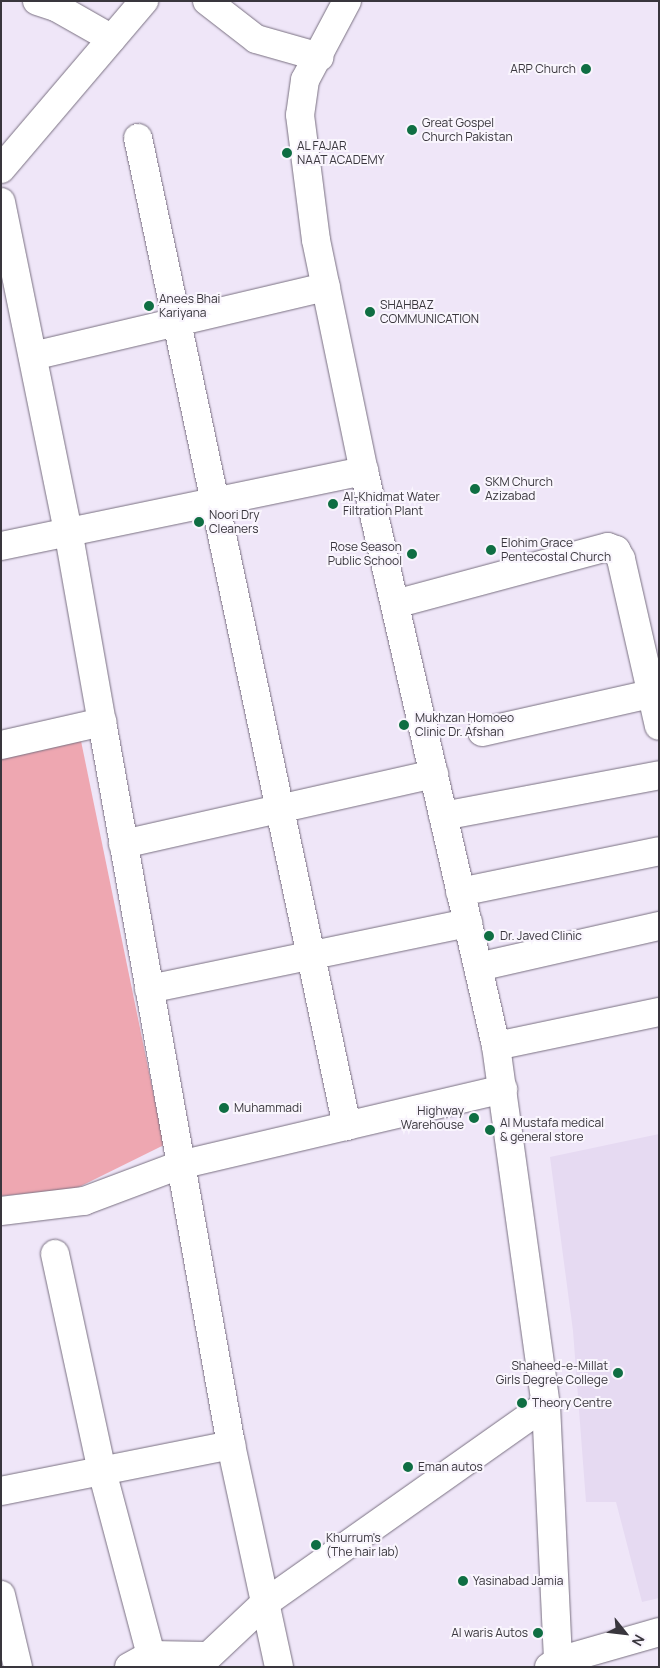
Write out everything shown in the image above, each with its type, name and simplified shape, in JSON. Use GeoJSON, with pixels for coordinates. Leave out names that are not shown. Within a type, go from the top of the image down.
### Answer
{"type":"FeatureCollection","features":[{"type":"Feature","properties":{"kind":"street"},"geometry":{"type":"LineString","coordinates":[[38,1],[56,7],[112,39]]}},
{"type":"Feature","properties":{"kind":"street"},"geometry":{"type":"LineString","coordinates":[[1,169],[144,1]]}},
{"type":"Feature","properties":{"kind":"street"},"geometry":{"type":"LineString","coordinates":[[207,1],[256,40],[319,57]]}},
{"type":"Feature","properties":{"kind":"street"},"geometry":{"type":"LineString","coordinates":[[347,1],[319,57],[305,80],[300,115],[316,240],[364,471],[496,1046],[546,1405],[554,1664],[659,1632]]}},
{"type":"Feature","properties":{"kind":"street"},"geometry":{"type":"LineString","coordinates":[[138,138],[313,955],[347,1126]]}},
{"type":"Feature","properties":{"kind":"street"},"geometry":{"type":"LineString","coordinates":[[1,202],[68,530],[231,1445],[279,1667]]}},
{"type":"Feature","properties":{"kind":"street"},"geometry":{"type":"LineString","coordinates":[[33,356],[178,324],[326,287]]}},
{"type":"Feature","properties":{"kind":"street"},"geometry":{"type":"LineString","coordinates":[[1,546],[68,530],[364,471]]}},
{"type":"Feature","properties":{"kind":"street"},"geometry":{"type":"LineString","coordinates":[[395,604],[608,547],[616,550],[621,559],[655,693],[659,726]]}},
{"type":"Feature","properties":{"kind":"street"},"geometry":{"type":"LineString","coordinates":[[482,732],[655,693]]}},
{"type":"Feature","properties":{"kind":"street"},"geometry":{"type":"LineString","coordinates":[[1,745],[102,722]]}},
{"type":"Feature","properties":{"kind":"street"},"geometry":{"type":"LineString","coordinates":[[123,844],[434,774]]}},
{"type":"Feature","properties":{"kind":"street"},"geometry":{"type":"LineString","coordinates":[[443,816],[659,775]]}},
{"type":"Feature","properties":{"kind":"street"},"geometry":{"type":"LineString","coordinates":[[460,892],[659,851]]}},
{"type":"Feature","properties":{"kind":"street"},"geometry":{"type":"LineString","coordinates":[[149,988],[468,923]]}},
{"type":"Feature","properties":{"kind":"street"},"geometry":{"type":"LineString","coordinates":[[478,967],[659,926]]}},
{"type":"Feature","properties":{"kind":"street"},"geometry":{"type":"LineString","coordinates":[[496,1046],[659,1012]]}},
{"type":"Feature","properties":{"kind":"street"},"geometry":{"type":"LineString","coordinates":[[1,1211],[84,1201],[180,1165],[502,1089]]}},
{"type":"Feature","properties":{"kind":"street"},"geometry":{"type":"LineString","coordinates":[[55,1254],[102,1471],[140,1661],[203,1662],[265,1603],[546,1405]]}},
{"type":"Feature","properties":{"kind":"street"},"geometry":{"type":"LineString","coordinates":[[1,1491],[231,1445]]}},
{"type":"Feature","properties":{"kind":"street"},"geometry":{"type":"LineString","coordinates":[[1,1596],[18,1667]]}},
{"type":"Feature","properties":{"kind":"shaded area"},"geometry":{"type":"Polygon","coordinates":[[[81,741],[164,1145],[75,1189],[1,1196],[1,757],[81,741]]]}},
{"type":"Feature","properties":{"kind":"shaded area","name":"Shaheed-e-Millat Girls Degree College"},"geometry":{"type":"Polygon","coordinates":[[[659,1134],[659,1598],[642,1602],[616,1502],[586,1502],[573,1331],[550,1157],[659,1134]]]}},
{"type":"Feature","properties":{"kind":"place","name":"ARP Church"},"geometry":{"type":"Point","coordinates":[586,69]}},
{"type":"Feature","properties":{"kind":"place","name":"Great Gospel Church Pakistan"},"geometry":{"type":"Point","coordinates":[412,130]}},
{"type":"Feature","properties":{"kind":"place","name":"AL FAJAR NAAT ACADEMY"},"geometry":{"type":"Point","coordinates":[287,153]}},
{"type":"Feature","properties":{"kind":"place","name":"Anees Bhai Kariyana"},"geometry":{"type":"Point","coordinates":[149,306]}},
{"type":"Feature","properties":{"kind":"place","name":"SHAHBAZ COMMUNICATION"},"geometry":{"type":"Point","coordinates":[370,312]}},
{"type":"Feature","properties":{"kind":"place","name":"SKM Church Azizabad"},"geometry":{"type":"Point","coordinates":[475,489]}},
{"type":"Feature","properties":{"kind":"place","name":"Al-Khidmat Water Filtration Plant"},"geometry":{"type":"Point","coordinates":[333,504]}},
{"type":"Feature","properties":{"kind":"place","name":"Noori Dry Cleaners"},"geometry":{"type":"Point","coordinates":[199,522]}},
{"type":"Feature","properties":{"kind":"place","name":"Elohim Grace Pentecostal Church"},"geometry":{"type":"Point","coordinates":[491,550]}},
{"type":"Feature","properties":{"kind":"place","name":"Rose Season Public School"},"geometry":{"type":"Point","coordinates":[412,554]}},
{"type":"Feature","properties":{"kind":"place","name":"Mukhzan Homoeo Clinic Dr. Afshan"},"geometry":{"type":"Point","coordinates":[404,725]}},
{"type":"Feature","properties":{"kind":"place","name":"Dr. Javed Clinic"},"geometry":{"type":"Point","coordinates":[489,936]}},
{"type":"Feature","properties":{"kind":"place","name":"Muhammadi"},"geometry":{"type":"Point","coordinates":[224,1108]}},
{"type":"Feature","properties":{"kind":"place","name":"Highway Warehouse"},"geometry":{"type":"Point","coordinates":[474,1118]}},
{"type":"Feature","properties":{"kind":"place","name":"Al Mustafa medical & general store"},"geometry":{"type":"Point","coordinates":[490,1130]}},
{"type":"Feature","properties":{"kind":"place","name":"Shaheed-e-Millat Girls Degree College"},"geometry":{"type":"Point","coordinates":[618,1373]}},
{"type":"Feature","properties":{"kind":"place","name":"Theory Centre"},"geometry":{"type":"Point","coordinates":[522,1403]}},
{"type":"Feature","properties":{"kind":"place","name":"Eman autos"},"geometry":{"type":"Point","coordinates":[408,1467]}},
{"type":"Feature","properties":{"kind":"place","name":"Khurrum's (The hair lab)"},"geometry":{"type":"Point","coordinates":[316,1545]}},
{"type":"Feature","properties":{"kind":"place","name":"Yasinabad Jamia"},"geometry":{"type":"Point","coordinates":[463,1581]}},
{"type":"Feature","properties":{"kind":"place","name":"Al waris Autos"},"geometry":{"type":"Point","coordinates":[538,1633]}}]}
